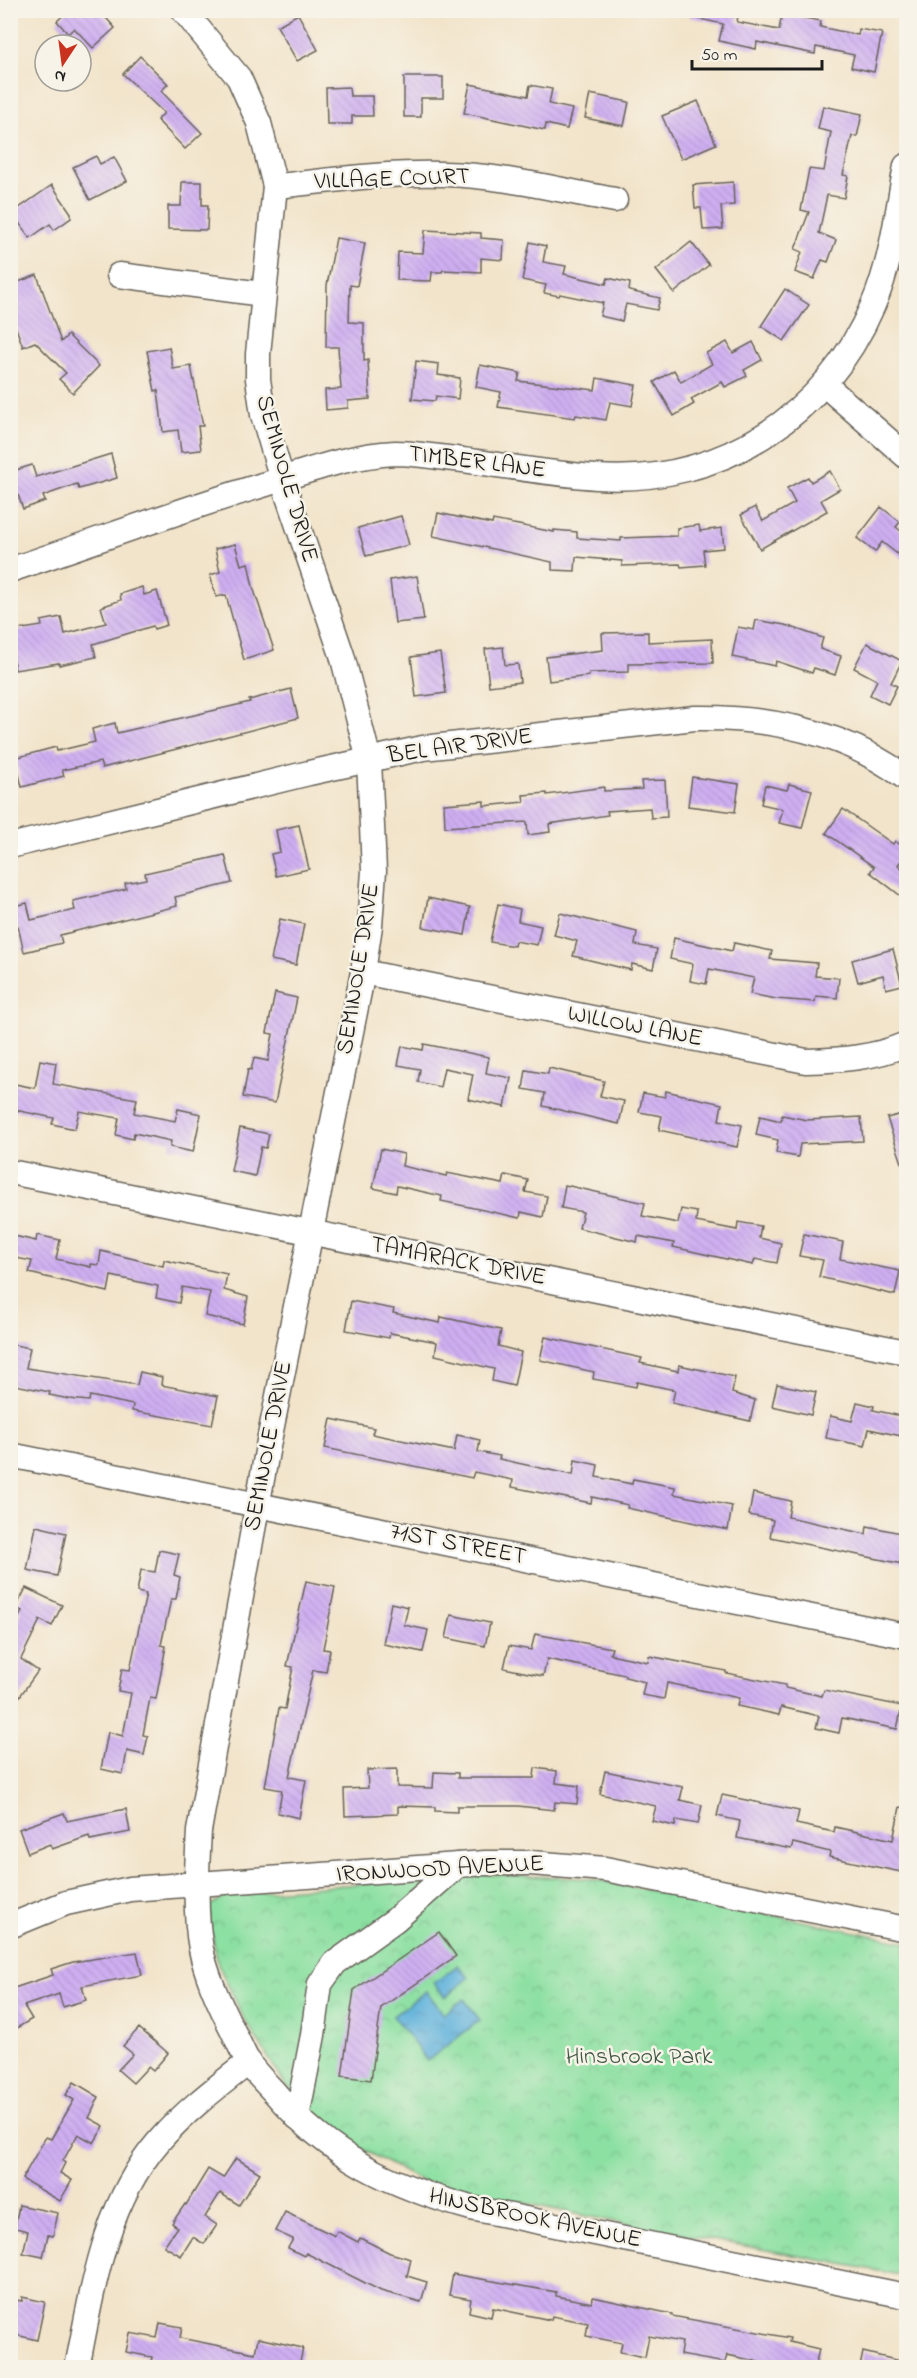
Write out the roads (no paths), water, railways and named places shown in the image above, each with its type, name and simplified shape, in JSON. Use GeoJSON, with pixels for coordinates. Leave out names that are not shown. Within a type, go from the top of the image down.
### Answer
{"type":"FeatureCollection","features":[{"type":"Feature","properties":{"kind":"street","name":"SEMINOLE DRIVE"},"geometry":{"type":"LineString","coordinates":[[183,10],[239,78],[259,123],[274,186],[258,354],[258,379],[263,415],[282,479],[342,656],[369,760],[374,871],[370,926],[363,972],[257,1505],[199,1831],[195,1885]]}},
{"type":"Feature","properties":{"kind":"street","name":"TIMBER LANE"},"geometry":{"type":"LineString","coordinates":[[10,570],[220,498],[340,462],[396,453],[600,477],[633,477],[669,472],[719,459],[745,448],[774,430],[808,402],[848,352],[874,303],[889,253],[906,166]]}},
{"type":"Feature","properties":{"kind":"street","name":"VILLAGE COURT"},"geometry":{"type":"LineString","coordinates":[[274,186],[381,176],[443,174],[494,178],[615,200]]}},
{"type":"Feature","properties":{"kind":"street"},"geometry":{"type":"LineString","coordinates":[[119,276],[263,294]]}},
{"type":"Feature","properties":{"kind":"street"},"geometry":{"type":"LineString","coordinates":[[824,384],[906,456]]}},
{"type":"Feature","properties":{"kind":"street","name":"BEL AIR DRIVE"},"geometry":{"type":"LineString","coordinates":[[10,846],[423,748],[695,718],[733,717],[786,724],[823,734],[851,745],[906,778]]}},
{"type":"Feature","properties":{"kind":"street","name":"WILLOW LANE"},"geometry":{"type":"LineString","coordinates":[[363,972],[806,1061],[844,1060],[869,1056],[906,1044]]}},
{"type":"Feature","properties":{"kind":"street","name":"TAMARACK DRIVE"},"geometry":{"type":"LineString","coordinates":[[10,1172],[906,1352]]}},
{"type":"Feature","properties":{"kind":"street","name":"71ST STREET"},"geometry":{"type":"LineString","coordinates":[[10,1455],[906,1636]]}},
{"type":"Feature","properties":{"kind":"street","name":"IRONWOOD AVENUE"},"geometry":{"type":"LineString","coordinates":[[10,1926],[46,1910],[98,1894],[130,1889],[458,1865],[531,1863],[605,1869],[906,1929]]}},
{"type":"Feature","properties":{"kind":"street"},"geometry":{"type":"LineString","coordinates":[[297,2117],[320,1984],[335,1963],[395,1920],[458,1865]]}},
{"type":"Feature","properties":{"kind":"street","name":"HINSBROOK AVENUE"},"geometry":{"type":"LineString","coordinates":[[195,1885],[201,1948],[220,2004],[249,2062],[297,2117],[317,2135],[356,2163],[401,2186],[427,2196],[483,2211],[906,2296]]}},
{"type":"Feature","properties":{"kind":"street"},"geometry":{"type":"LineString","coordinates":[[77,2367],[100,2258],[108,2230],[126,2190],[158,2142],[182,2117],[249,2062]]}},
{"type":"Feature","properties":{"kind":"water"},"geometry":{"type":"Polygon","coordinates":[[[458,1965],[469,1978],[445,1997],[434,1983],[458,1965]]]}},
{"type":"Feature","properties":{"kind":"water"},"geometry":{"type":"Polygon","coordinates":[[[426,1991],[444,2014],[464,1999],[480,2020],[427,2061],[393,2016],[426,1991]]]}},
{"type":"Feature","properties":{"kind":"park label","name":"Hinsbrook Park"},"geometry":{"type":"Point","coordinates":[639,2057]}}]}
